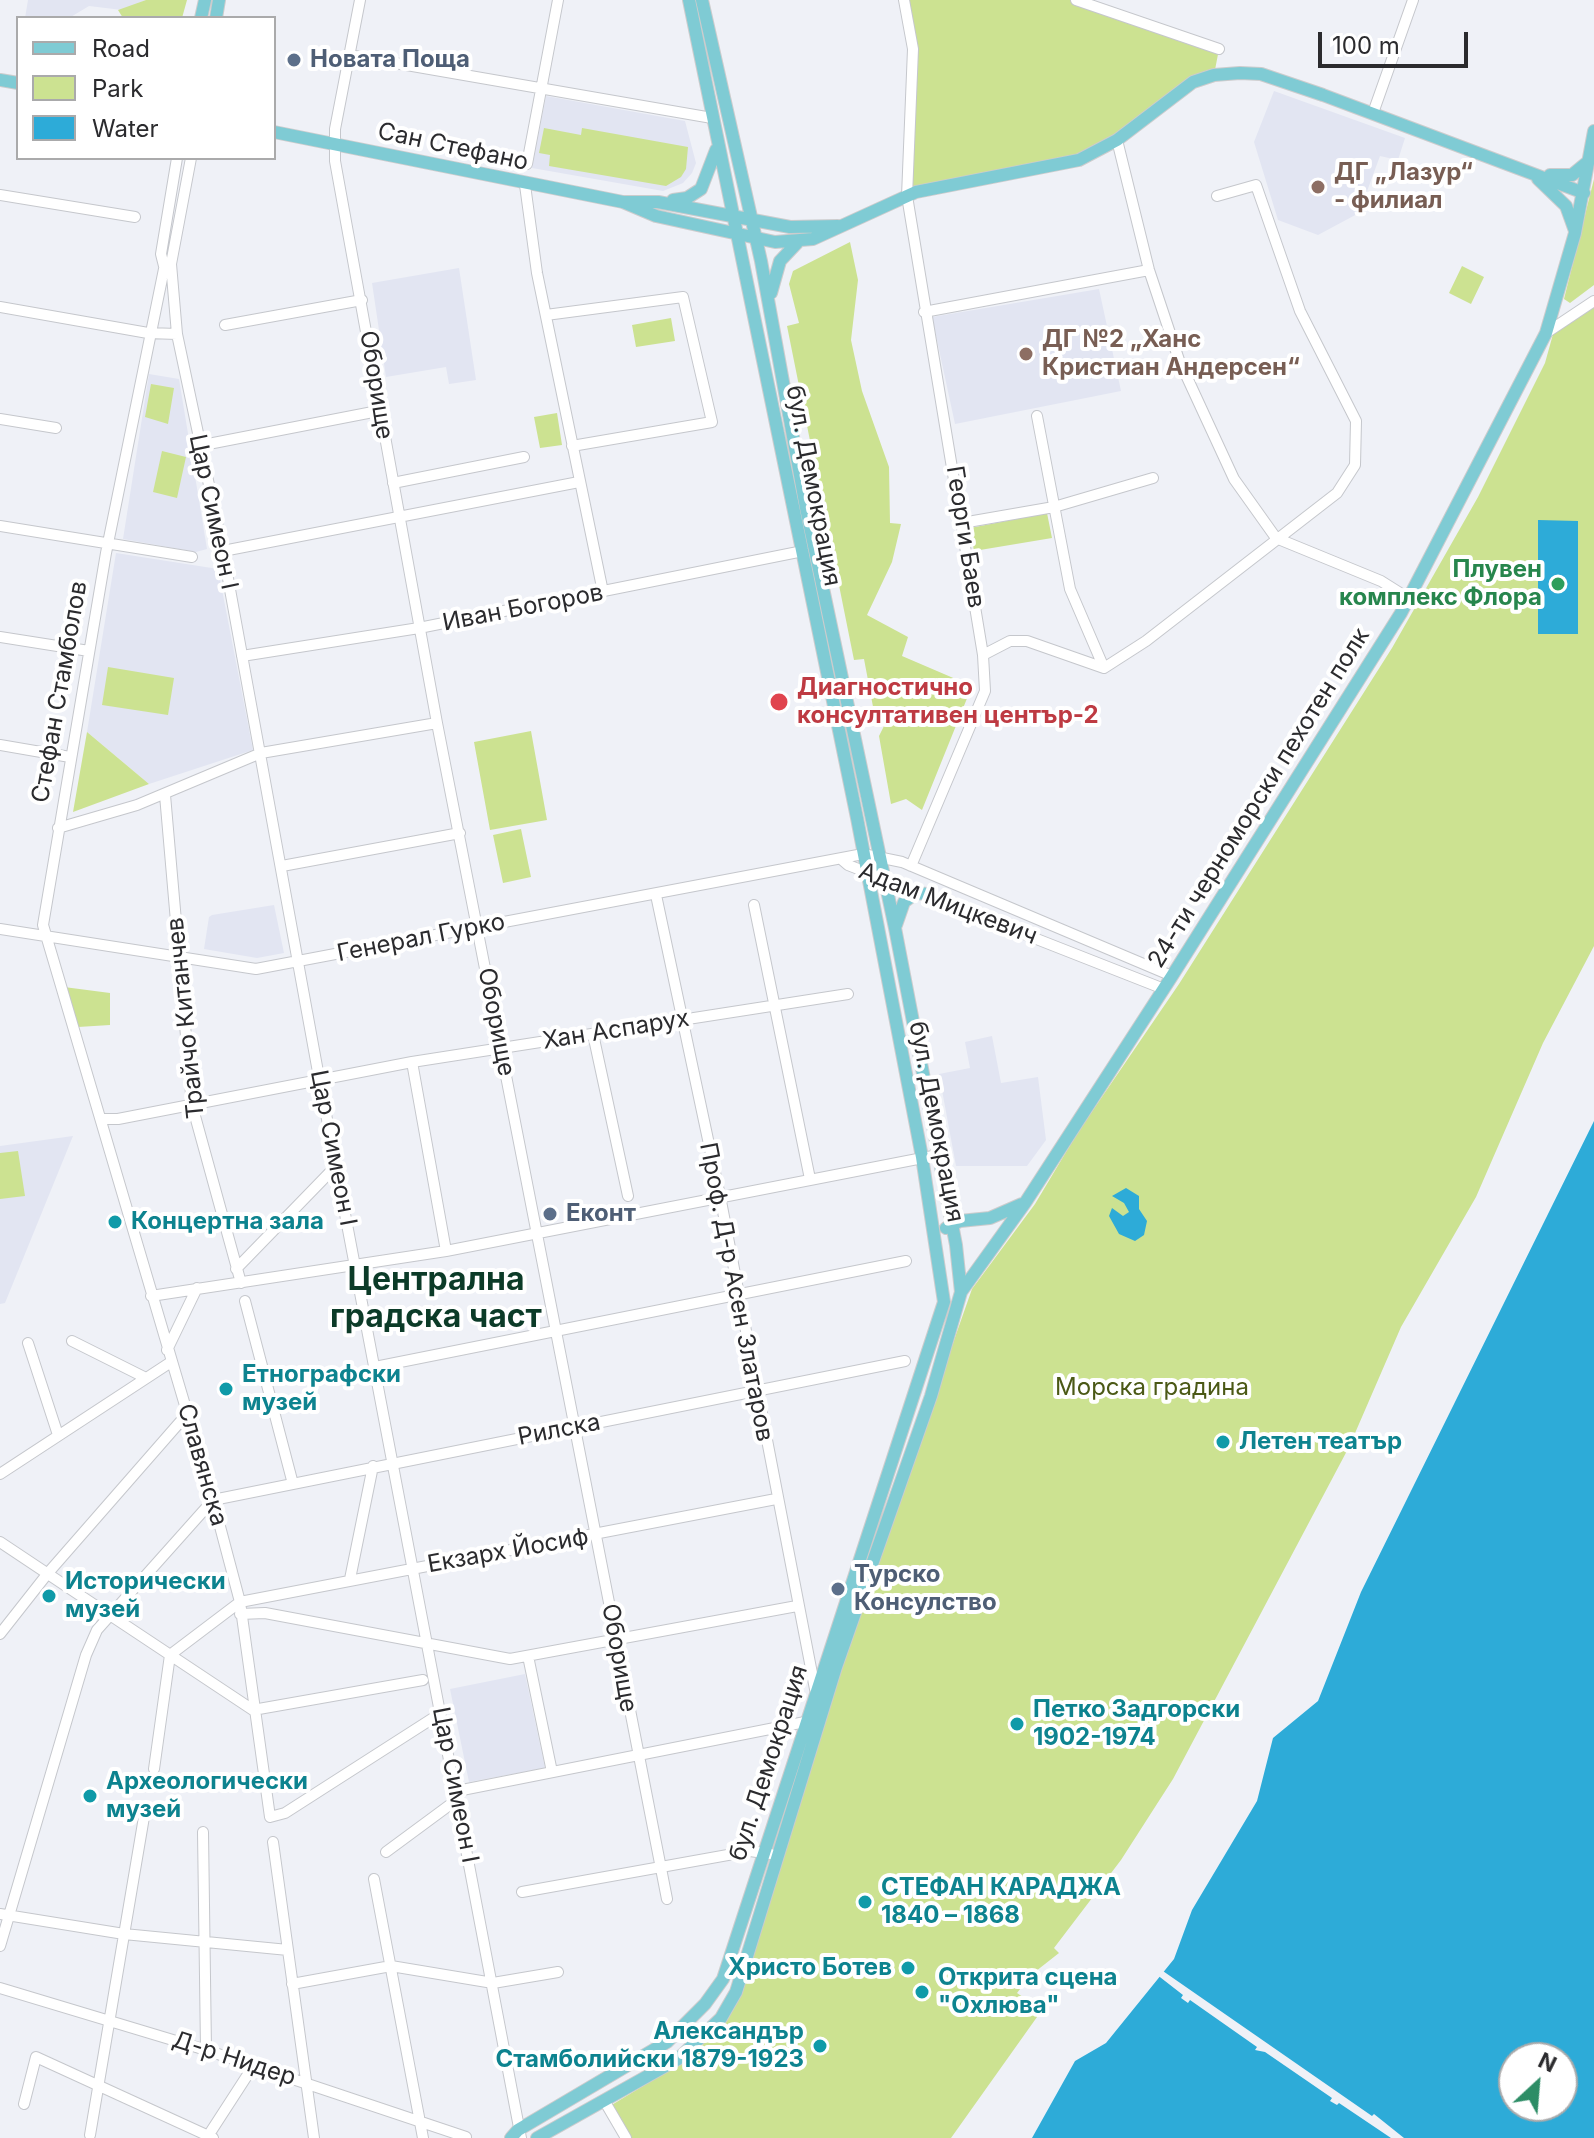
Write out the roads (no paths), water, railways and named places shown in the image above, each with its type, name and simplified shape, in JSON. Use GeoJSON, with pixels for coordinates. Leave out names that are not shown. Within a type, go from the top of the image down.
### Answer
{"type":"FeatureCollection","features":[{"type":"Feature","properties":{"kind":"main road","name":"бул. Демокрация"},"geometry":{"type":"LineString","coordinates":[[517,2135],[667,2042],[705,2004],[723,1979],[915,1383],[940,1323],[945,1292],[922,1157],[803,551],[689,0]]}},
{"type":"Feature","properties":{"kind":"main road","name":"бул. Демокрация"},"geometry":{"type":"LineString","coordinates":[[537,2138],[678,2059],[721,2018],[739,1985],[836,1667],[931,1396],[961,1292],[960,1268],[895,928],[794,449],[770,304],[702,0]]}},
{"type":"Feature","properties":{"kind":"main road"},"geometry":{"type":"LineString","coordinates":[[770,304],[776,269],[797,243],[827,234],[838,226],[907,196],[1079,160],[1117,140],[1179,91],[1203,78],[1223,73],[1261,74],[1584,193]]}},
{"type":"Feature","properties":{"kind":"main road","name":"24-ти черноморски пехотен полк"},"geometry":{"type":"LineString","coordinates":[[961,1292],[1025,1203],[1385,642],[1546,333],[1575,233],[1594,131]]}},
{"type":"Feature","properties":{"kind":"main road","name":"Сан Стефано"},"geometry":{"type":"LineString","coordinates":[[276,132],[525,185],[623,202],[658,202],[790,227],[838,226]]}},
{"type":"Feature","properties":{"kind":"main road"},"geometry":{"type":"LineString","coordinates":[[658,202],[695,194],[705,182],[717,147]]}},
{"type":"Feature","properties":{"kind":"main road"},"geometry":{"type":"LineString","coordinates":[[1529,172],[1562,177],[1579,172],[1589,161]]}},
{"type":"Feature","properties":{"kind":"main road"},"geometry":{"type":"LineString","coordinates":[[1529,172],[1566,206],[1575,233]]}},
{"type":"Feature","properties":{"kind":"main road","name":"Сан Стефано"},"geometry":{"type":"LineString","coordinates":[[623,202],[656,216],[797,243]]}},
{"type":"Feature","properties":{"kind":"main road"},"geometry":{"type":"LineString","coordinates":[[895,928],[904,902],[916,893],[927,894]]}},
{"type":"Feature","properties":{"kind":"main road"},"geometry":{"type":"LineString","coordinates":[[936,1242],[950,1224],[990,1218],[1025,1203]]}},
{"type":"Feature","properties":{"kind":"street"},"geometry":{"type":"LineString","coordinates":[[333,144],[360,0]]}},
{"type":"Feature","properties":{"kind":"street"},"geometry":{"type":"LineString","coordinates":[[527,164],[558,0]]}},
{"type":"Feature","properties":{"kind":"street","name":"Георги Баев"},"geometry":{"type":"LineString","coordinates":[[904,0],[913,61],[907,196],[983,655],[985,691],[911,866]]}},
{"type":"Feature","properties":{"kind":"street"},"geometry":{"type":"LineString","coordinates":[[1076,0],[1095,3],[1219,49]]}},
{"type":"Feature","properties":{"kind":"street"},"geometry":{"type":"LineString","coordinates":[[1373,113],[1413,0]]}},
{"type":"Feature","properties":{"kind":"street"},"geometry":{"type":"LineString","coordinates":[[349,55],[712,118]]}},
{"type":"Feature","properties":{"kind":"street"},"geometry":{"type":"LineString","coordinates":[[1117,140],[1149,270],[1179,360],[1221,456],[1276,538],[1381,581],[1408,598]]}},
{"type":"Feature","properties":{"kind":"street","name":"Оборище"},"geometry":{"type":"LineString","coordinates":[[333,144],[362,300],[378,411],[437,723],[667,1899]]}},
{"type":"Feature","properties":{"kind":"street","name":"Стефан Стамболов"},"geometry":{"type":"LineString","coordinates":[[170,282],[161,254],[177,160]]}},
{"type":"Feature","properties":{"kind":"street","name":"Цар Симеон I"},"geometry":{"type":"LineString","coordinates":[[191,160],[173,246],[170,282],[177,334],[198,446],[223,551],[320,1082],[493,1983],[517,2135]]}},
{"type":"Feature","properties":{"kind":"street"},"geometry":{"type":"LineString","coordinates":[[525,185],[546,315],[603,592]]}},
{"type":"Feature","properties":{"kind":"street"},"geometry":{"type":"LineString","coordinates":[[1104,668],[1146,641],[1337,493],[1355,465],[1356,421],[1300,311],[1279,260],[1256,185],[1217,196]]}},
{"type":"Feature","properties":{"kind":"street"},"geometry":{"type":"LineString","coordinates":[[0,195],[135,217]]}},
{"type":"Feature","properties":{"kind":"street","name":"Стефан Стамболов"},"geometry":{"type":"LineString","coordinates":[[101,1119],[43,920],[108,543],[148,333],[164,269]]}},
{"type":"Feature","properties":{"kind":"street"},"geometry":{"type":"LineString","coordinates":[[924,312],[1149,270]]}},
{"type":"Feature","properties":{"kind":"street"},"geometry":{"type":"LineString","coordinates":[[546,315],[683,297],[712,422],[572,446]]}},
{"type":"Feature","properties":{"kind":"street"},"geometry":{"type":"LineString","coordinates":[[225,325],[362,300]]}},
{"type":"Feature","properties":{"kind":"street"},"geometry":{"type":"LineString","coordinates":[[1546,333],[1594,301]]}},
{"type":"Feature","properties":{"kind":"street"},"geometry":{"type":"LineString","coordinates":[[0,307],[148,333],[177,334]]}},
{"type":"Feature","properties":{"kind":"street"},"geometry":{"type":"LineString","coordinates":[[198,446],[378,411]]}},
{"type":"Feature","properties":{"kind":"street"},"geometry":{"type":"LineString","coordinates":[[1037,416],[1076,609],[1104,668]]}},
{"type":"Feature","properties":{"kind":"street"},"geometry":{"type":"LineString","coordinates":[[0,419],[56,428]]}},
{"type":"Feature","properties":{"kind":"street"},"geometry":{"type":"LineString","coordinates":[[393,483],[524,457]]}},
{"type":"Feature","properties":{"kind":"street"},"geometry":{"type":"LineString","coordinates":[[962,523],[1054,507],[1153,478]]}},
{"type":"Feature","properties":{"kind":"street"},"geometry":{"type":"LineString","coordinates":[[223,551],[579,482]]}},
{"type":"Feature","properties":{"kind":"street"},"geometry":{"type":"LineString","coordinates":[[0,526],[192,557]]}},
{"type":"Feature","properties":{"kind":"street","name":"Иван Богоров"},"geometry":{"type":"LineString","coordinates":[[242,656],[419,628],[803,551]]}},
{"type":"Feature","properties":{"kind":"street"},"geometry":{"type":"LineString","coordinates":[[0,637],[89,651]]}},
{"type":"Feature","properties":{"kind":"street"},"geometry":{"type":"LineString","coordinates":[[983,655],[1010,641],[1027,641],[1104,668]]}},
{"type":"Feature","properties":{"kind":"street"},"geometry":{"type":"LineString","coordinates":[[58,828],[165,795],[261,753],[437,723]]}},
{"type":"Feature","properties":{"kind":"street"},"geometry":{"type":"LineString","coordinates":[[0,745],[70,757]]}},
{"type":"Feature","properties":{"kind":"street","name":"Трайчо Китанчев"},"geometry":{"type":"LineString","coordinates":[[165,795],[192,1105],[241,1283]]}},
{"type":"Feature","properties":{"kind":"street"},"geometry":{"type":"LineString","coordinates":[[282,866],[460,833]]}},
{"type":"Feature","properties":{"kind":"street","name":"Адам Мицкевич"},"geometry":{"type":"LineString","coordinates":[[841,859],[863,854],[911,866],[1172,976]]}},
{"type":"Feature","properties":{"kind":"street","name":"Адам Мицкевич"},"geometry":{"type":"LineString","coordinates":[[841,859],[866,872],[1164,989]]}},
{"type":"Feature","properties":{"kind":"street","name":"Генерал Гурко"},"geometry":{"type":"LineString","coordinates":[[0,929],[256,969],[841,859]]}},
{"type":"Feature","properties":{"kind":"street","name":"Проф. Д-р Асен Златаров"},"geometry":{"type":"LineString","coordinates":[[656,895],[720,1196],[755,1392],[815,1689]]}},
{"type":"Feature","properties":{"kind":"street"},"geometry":{"type":"LineString","coordinates":[[754,905],[810,1179]]}},
{"type":"Feature","properties":{"kind":"street","name":"Хан Аспарух"},"geometry":{"type":"LineString","coordinates":[[101,1119],[320,1082],[412,1062],[848,994]]}},
{"type":"Feature","properties":{"kind":"street"},"geometry":{"type":"LineString","coordinates":[[593,1034],[628,1196]]}},
{"type":"Feature","properties":{"kind":"street"},"geometry":{"type":"LineString","coordinates":[[412,1062],[446,1251]]}},
{"type":"Feature","properties":{"kind":"street","name":"Славянска"},"geometry":{"type":"LineString","coordinates":[[101,1119],[240,1602],[270,1817],[285,1813],[441,1713]]}},
{"type":"Feature","properties":{"kind":"street"},"geometry":{"type":"LineString","coordinates":[[151,1296],[446,1251],[938,1155]]}},
{"type":"Feature","properties":{"kind":"street"},"geometry":{"type":"LineString","coordinates":[[236,1269],[337,1165]]}},
{"type":"Feature","properties":{"kind":"street"},"geometry":{"type":"LineString","coordinates":[[375,1367],[906,1261]]}},
{"type":"Feature","properties":{"kind":"street"},"geometry":{"type":"LineString","coordinates":[[167,1350],[197,1288]]}},
{"type":"Feature","properties":{"kind":"street"},"geometry":{"type":"LineString","coordinates":[[245,1301],[293,1484]]}},
{"type":"Feature","properties":{"kind":"street"},"geometry":{"type":"LineString","coordinates":[[72,1341],[146,1378]]}},
{"type":"Feature","properties":{"kind":"street"},"geometry":{"type":"LineString","coordinates":[[28,1343],[58,1435]]}},
{"type":"Feature","properties":{"kind":"street","name":"Рилска"},"geometry":{"type":"LineString","coordinates":[[213,1500],[394,1461],[905,1361]]}},
{"type":"Feature","properties":{"kind":"street"},"geometry":{"type":"LineString","coordinates":[[0,1474],[171,1362]]}},
{"type":"Feature","properties":{"kind":"street"},"geometry":{"type":"LineString","coordinates":[[0,1634],[48,1573],[187,1414]]}},
{"type":"Feature","properties":{"kind":"street"},"geometry":{"type":"LineString","coordinates":[[350,1579],[373,1466]]}},
{"type":"Feature","properties":{"kind":"street","name":"Екзарх Йосиф"},"geometry":{"type":"LineString","coordinates":[[240,1602],[776,1499]]}},
{"type":"Feature","properties":{"kind":"street"},"geometry":{"type":"LineString","coordinates":[[0,1946],[6,1916],[86,1655],[110,1616],[213,1500]]}},
{"type":"Feature","properties":{"kind":"street"},"geometry":{"type":"LineString","coordinates":[[0,1542],[253,1710],[423,1680]]}},
{"type":"Feature","properties":{"kind":"street"},"geometry":{"type":"LineString","coordinates":[[154,1769],[170,1655],[240,1602]]}},
{"type":"Feature","properties":{"kind":"street"},"geometry":{"type":"LineString","coordinates":[[240,1614],[265,1613],[510,1659],[797,1606]]}},
{"type":"Feature","properties":{"kind":"street"},"geometry":{"type":"LineString","coordinates":[[528,1656],[552,1772]]}},
{"type":"Feature","properties":{"kind":"street"},"geometry":{"type":"LineString","coordinates":[[457,1791],[805,1722]]}},
{"type":"Feature","properties":{"kind":"street"},"geometry":{"type":"LineString","coordinates":[[386,1852],[451,1804],[459,1803]]}},
{"type":"Feature","properties":{"kind":"street"},"geometry":{"type":"LineString","coordinates":[[90,2135],[144,1817]]}},
{"type":"Feature","properties":{"kind":"street"},"geometry":{"type":"LineString","coordinates":[[203,1832],[206,2050]]}},
{"type":"Feature","properties":{"kind":"street"},"geometry":{"type":"LineString","coordinates":[[273,1842],[314,2138]]}},
{"type":"Feature","properties":{"kind":"street"},"geometry":{"type":"LineString","coordinates":[[522,1892],[660,1865],[763,1852],[777,1856]]}},
{"type":"Feature","properties":{"kind":"street"},"geometry":{"type":"LineString","coordinates":[[374,1879],[423,2138]]}},
{"type":"Feature","properties":{"kind":"street"},"geometry":{"type":"LineString","coordinates":[[6,1916],[124,1934],[288,1950]]}},
{"type":"Feature","properties":{"kind":"street"},"geometry":{"type":"LineString","coordinates":[[292,1984],[391,1966],[493,1983],[558,1972]]}},
{"type":"Feature","properties":{"kind":"street","name":"Д-р Нидер"},"geometry":{"type":"LineString","coordinates":[[0,1988],[254,2065],[466,2137]]}},
{"type":"Feature","properties":{"kind":"street"},"geometry":{"type":"LineString","coordinates":[[24,2104],[36,2057],[210,2137],[254,2065]]}},
{"type":"Feature","properties":{"kind":"street"},"geometry":{"type":"LineString","coordinates":[[605,2102],[626,2138]]}},
{"type":"Feature","properties":{"kind":"water","name":"Плувен комплекс Флора"},"geometry":{"type":"Polygon","coordinates":[[[1538,520],[1578,521],[1578,634],[1538,634],[1538,520]]]}},
{"type":"Feature","properties":{"kind":"water"},"geometry":{"type":"Polygon","coordinates":[[[1594,1121],[1594,2138],[1032,2138],[1075,2061],[1106,2043],[1174,1959],[1192,1910],[1257,1801],[1273,1738],[1318,1701],[1361,1592],[1594,1121]]]}},
{"type":"Feature","properties":{"kind":"water"},"geometry":{"type":"Polygon","coordinates":[[[1126,1188],[1139,1196],[1139,1209],[1147,1221],[1144,1235],[1135,1241],[1119,1234],[1109,1216],[1112,1208],[1123,1216],[1129,1212],[1124,1203],[1112,1196],[1126,1188]]]}},
{"type":"Feature","properties":{"kind":"place","name":"Новата Поща"},"geometry":{"type":"Point","coordinates":[294,60]}},
{"type":"Feature","properties":{"kind":"place","name":"ДГ „Лазур“ - филиал"},"geometry":{"type":"Point","coordinates":[1318,187]}},
{"type":"Feature","properties":{"kind":"place","name":"ДГ №2 „Ханс Кристиан Андерсен“"},"geometry":{"type":"Point","coordinates":[1026,354]}},
{"type":"Feature","properties":{"kind":"place","name":"Плувен комплекс Флора"},"geometry":{"type":"Point","coordinates":[1558,584]}},
{"type":"Feature","properties":{"kind":"place","name":"Диагностично консултативен център-2"},"geometry":{"type":"Point","coordinates":[779,702]}},
{"type":"Feature","properties":{"kind":"place","name":"Еконт"},"geometry":{"type":"Point","coordinates":[550,1214]}},
{"type":"Feature","properties":{"kind":"place","name":"Концертна зала"},"geometry":{"type":"Point","coordinates":[115,1222]}},
{"type":"Feature","properties":{"kind":"place","name":"Етнографски музей"},"geometry":{"type":"Point","coordinates":[226,1389]}},
{"type":"Feature","properties":{"kind":"place","name":"Летен театър"},"geometry":{"type":"Point","coordinates":[1223,1442]}},
{"type":"Feature","properties":{"kind":"place","name":"Турско Консулство"},"geometry":{"type":"Point","coordinates":[838,1589]}},
{"type":"Feature","properties":{"kind":"place","name":"Исторически музей"},"geometry":{"type":"Point","coordinates":[49,1596]}},
{"type":"Feature","properties":{"kind":"place","name":"Петко Задгорски 1902-1974"},"geometry":{"type":"Point","coordinates":[1017,1724]}},
{"type":"Feature","properties":{"kind":"place","name":"Археологически музей"},"geometry":{"type":"Point","coordinates":[90,1796]}},
{"type":"Feature","properties":{"kind":"place","name":"СТЕФАН КАРАДЖА 1840 – 1868"},"geometry":{"type":"Point","coordinates":[865,1902]}},
{"type":"Feature","properties":{"kind":"place","name":"Христо Ботев"},"geometry":{"type":"Point","coordinates":[908,1968]}},
{"type":"Feature","properties":{"kind":"place","name":"Открита сцена \"Охлюва\""},"geometry":{"type":"Point","coordinates":[922,1992]}},
{"type":"Feature","properties":{"kind":"place","name":"Александър Стамболийски 1879-1923"},"geometry":{"type":"Point","coordinates":[820,2046]}},
{"type":"Feature","properties":{"kind":"district","name":"Централна градска част"},"geometry":{"type":"Point","coordinates":[436,1298]}},
{"type":"Feature","properties":{"kind":"park label","name":"Морска градина"},"geometry":{"type":"Point","coordinates":[1152,1388]}}]}
